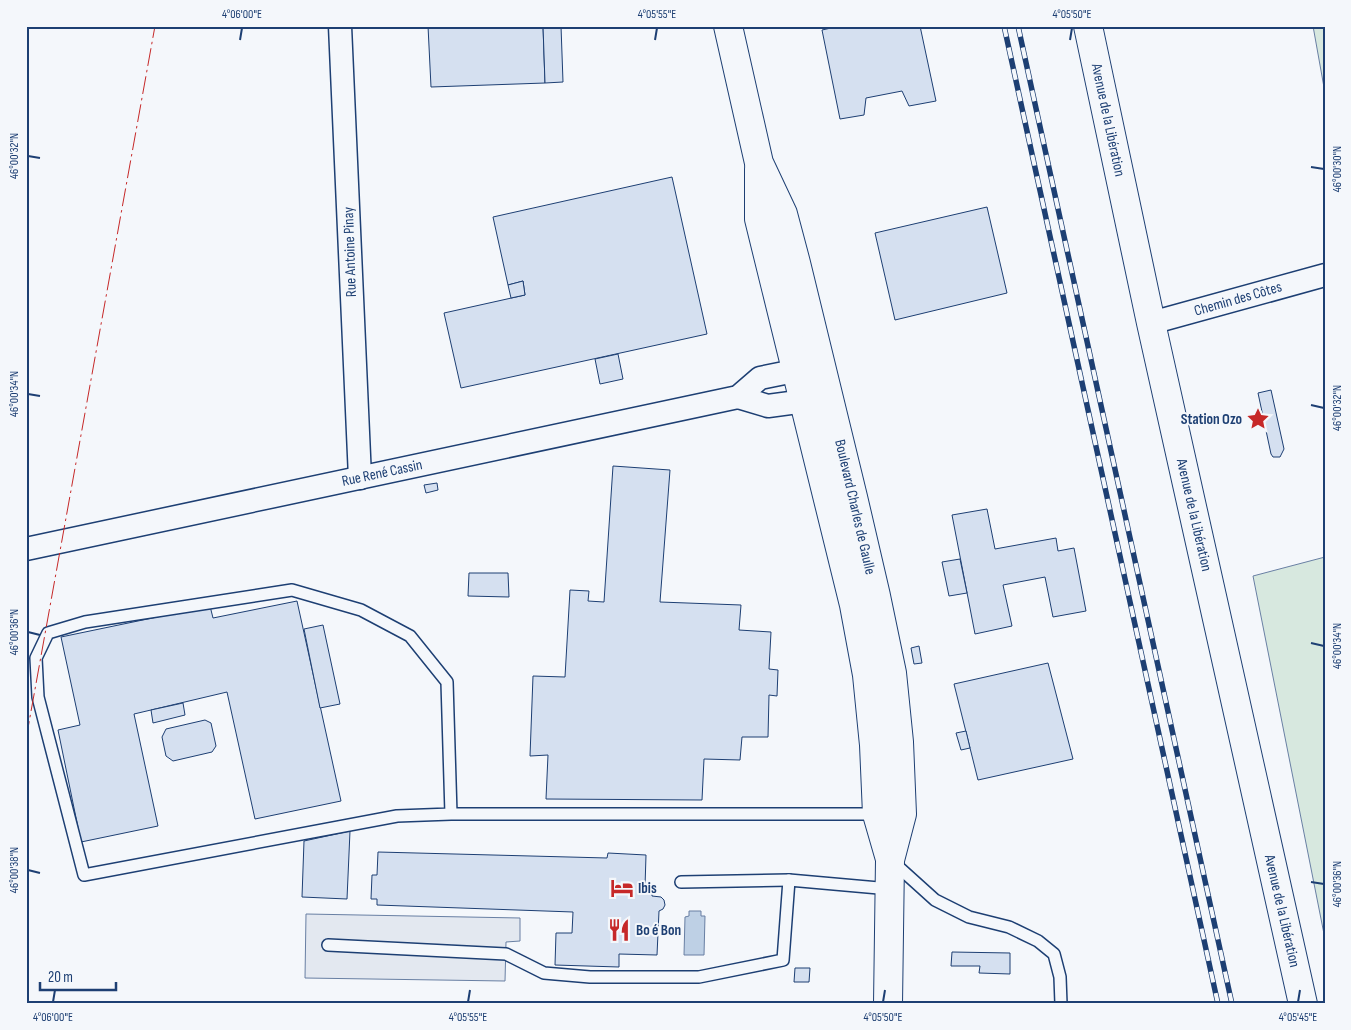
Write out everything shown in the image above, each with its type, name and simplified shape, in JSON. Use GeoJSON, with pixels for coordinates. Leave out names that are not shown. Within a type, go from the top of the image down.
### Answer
{"type":"FeatureCollection","features":[{"type":"Feature","properties":{"kind":"street","name":"Rue Antoine Pinay"},"geometry":{"type":"LineString","coordinates":[[340,26],[360,478]]}},
{"type":"Feature","properties":{"kind":"street","name":"Boulevard Charles de Gaulle"},"geometry":{"type":"LineString","coordinates":[[728,26],[759,163],[759,219],[809,368],[817,399],[866,675],[874,745],[889,814],[888,1004]]}},
{"type":"Feature","properties":{"kind":"street","name":"Avenue de la Libération"},"geometry":{"type":"LineString","coordinates":[[1088,26],[1151,323],[1303,1004]]}},
{"type":"Feature","properties":{"kind":"street","name":"Chemin des Côtes"},"geometry":{"type":"LineString","coordinates":[[1151,323],[1325,275]]}},
{"type":"Feature","properties":{"kind":"street","name":"Rue René Cassin"},"geometry":{"type":"LineString","coordinates":[[26,549],[738,397],[760,378],[809,368]]}},
{"type":"Feature","properties":{"kind":"street","name":"Rue René Cassin"},"geometry":{"type":"LineString","coordinates":[[738,397],[768,406],[817,399]]}},
{"type":"Feature","properties":{"kind":"lane"},"geometry":{"type":"LineString","coordinates":[[451,814],[447,682],[410,636],[361,610],[292,590],[85,622],[48,633],[36,658],[38,697],[84,875],[397,816],[451,814],[889,814]]}},
{"type":"Feature","properties":{"kind":"lane"},"geometry":{"type":"LineString","coordinates":[[890,860],[935,900],[969,917],[1009,927],[1038,940],[1054,954],[1060,977],[1061,1004]]}},
{"type":"Feature","properties":{"kind":"lane"},"geometry":{"type":"LineString","coordinates":[[681,882],[789,880],[890,889]]}},
{"type":"Feature","properties":{"kind":"lane"},"geometry":{"type":"LineString","coordinates":[[328,945],[506,954],[544,973],[590,977],[699,977],[783,960],[789,880]]}},
{"type":"Feature","properties":{"kind":"shaded area"},"geometry":{"type":"Polygon","coordinates":[[[1313,26],[1325,26],[1325,93],[1313,26]]]}},
{"type":"Feature","properties":{"kind":"shaded area"},"geometry":{"type":"Polygon","coordinates":[[[1325,557],[1325,939],[1253,576],[1325,557]]]}},
{"type":"Feature","properties":{"kind":"shaded area"},"geometry":{"type":"Polygon","coordinates":[[[306,914],[520,918],[520,941],[506,942],[505,981],[305,978],[306,914]]]}},
{"type":"Feature","properties":{"kind":"water"},"geometry":{"type":"Polygon","coordinates":[[[689,911],[701,911],[701,916],[705,916],[704,955],[684,955],[685,917],[689,916],[689,911]]]}},
{"type":"Feature","properties":{"kind":"building"},"geometry":{"type":"Polygon","coordinates":[[[428,26],[543,26],[545,83],[431,87],[428,26]]]}},
{"type":"Feature","properties":{"kind":"building"},"geometry":{"type":"Polygon","coordinates":[[[543,26],[561,26],[563,82],[545,83],[543,26]]]}},
{"type":"Feature","properties":{"kind":"building"},"geometry":{"type":"Polygon","coordinates":[[[840,26],[920,26],[936,101],[909,106],[902,91],[866,98],[864,115],[840,119],[822,30],[840,26]]]}},
{"type":"Feature","properties":{"kind":"building"},"geometry":{"type":"Polygon","coordinates":[[[672,177],[707,334],[461,388],[444,313],[525,295],[523,281],[508,285],[493,217],[672,177]]]}},
{"type":"Feature","properties":{"kind":"building"},"geometry":{"type":"Polygon","coordinates":[[[987,207],[1007,293],[895,320],[875,233],[987,207]]]}},
{"type":"Feature","properties":{"kind":"building"},"geometry":{"type":"Polygon","coordinates":[[[523,281],[525,295],[511,298],[508,285],[523,281]]]}},
{"type":"Feature","properties":{"kind":"building"},"geometry":{"type":"Polygon","coordinates":[[[618,354],[623,379],[600,384],[595,359],[618,354]]]}},
{"type":"Feature","properties":{"kind":"building"},"geometry":{"type":"Polygon","coordinates":[[[1271,390],[1284,449],[1280,457],[1273,457],[1271,454],[1258,393],[1271,390]]]}},
{"type":"Feature","properties":{"kind":"building"},"geometry":{"type":"Polygon","coordinates":[[[613,466],[670,470],[660,602],[741,605],[739,630],[771,632],[769,669],[778,670],[777,696],[769,695],[768,737],[742,737],[740,760],[704,759],[702,800],[546,799],[548,755],[530,756],[533,676],[565,677],[570,590],[589,591],[588,601],[604,602],[613,466]]]}},
{"type":"Feature","properties":{"kind":"building"},"geometry":{"type":"Polygon","coordinates":[[[437,483],[438,490],[426,493],[424,485],[437,483]]]}},
{"type":"Feature","properties":{"kind":"building"},"geometry":{"type":"Polygon","coordinates":[[[987,509],[995,549],[1056,538],[1058,551],[1074,548],[1086,611],[1053,617],[1045,577],[1003,585],[1012,626],[975,634],[952,515],[987,509]]]}},
{"type":"Feature","properties":{"kind":"building"},"geometry":{"type":"Polygon","coordinates":[[[960,559],[967,593],[949,596],[942,562],[960,559]]]}},
{"type":"Feature","properties":{"kind":"building"},"geometry":{"type":"Polygon","coordinates":[[[469,573],[508,573],[509,597],[468,596],[469,573]]]}},
{"type":"Feature","properties":{"kind":"building"},"geometry":{"type":"Polygon","coordinates":[[[297,601],[341,801],[255,819],[227,692],[134,714],[158,826],[81,842],[58,730],[80,725],[61,637],[210,606],[213,618],[297,601]]]}},
{"type":"Feature","properties":{"kind":"building"},"geometry":{"type":"Polygon","coordinates":[[[323,625],[340,704],[320,708],[304,629],[323,625]]]}},
{"type":"Feature","properties":{"kind":"building"},"geometry":{"type":"Polygon","coordinates":[[[919,646],[922,663],[914,664],[911,648],[919,646]]]}},
{"type":"Feature","properties":{"kind":"building"},"geometry":{"type":"Polygon","coordinates":[[[1048,663],[1073,759],[978,780],[954,684],[1048,663]]]}},
{"type":"Feature","properties":{"kind":"building"},"geometry":{"type":"Polygon","coordinates":[[[183,703],[185,715],[153,723],[151,710],[183,703]]]}},
{"type":"Feature","properties":{"kind":"building"},"geometry":{"type":"Polygon","coordinates":[[[205,720],[211,723],[216,746],[212,752],[173,761],[166,756],[162,737],[166,729],[205,720]]]}},
{"type":"Feature","properties":{"kind":"building"},"geometry":{"type":"Polygon","coordinates":[[[966,731],[970,748],[961,750],[956,733],[966,731]]]}},
{"type":"Feature","properties":{"kind":"building"},"geometry":{"type":"Polygon","coordinates":[[[350,831],[347,899],[302,897],[304,841],[350,831]]]}},
{"type":"Feature","properties":{"kind":"building"},"geometry":{"type":"Polygon","coordinates":[[[378,852],[607,858],[608,853],[646,855],[645,887],[652,887],[652,896],[661,897],[665,905],[659,911],[657,955],[619,954],[619,967],[555,965],[556,933],[572,933],[573,912],[377,905],[377,899],[371,899],[372,875],[377,875],[378,852]]]}},
{"type":"Feature","properties":{"kind":"building"},"geometry":{"type":"Polygon","coordinates":[[[952,952],[1010,953],[1010,974],[979,973],[980,966],[951,966],[952,952]]]}},
{"type":"Feature","properties":{"kind":"building"},"geometry":{"type":"Polygon","coordinates":[[[795,968],[810,968],[809,982],[794,982],[795,968]]]}},
{"type":"Feature","properties":{"kind":"railway"},"geometry":{"type":"LineString","coordinates":[[1004,26],[1218,1004]]}},
{"type":"Feature","properties":{"kind":"railway"},"geometry":{"type":"LineString","coordinates":[[1018,26],[1232,1004]]}},
{"type":"Feature","properties":{"kind":"power"},"geometry":{"type":"LineString","coordinates":[[26,739],[155,26]]}},
{"type":"Feature","properties":{"kind":"place","name":"Station Ozo"},"geometry":{"type":"Point","coordinates":[1258,419]}},
{"type":"Feature","properties":{"kind":"place","name":"Ibis"},"geometry":{"type":"Point","coordinates":[622,888]}},
{"type":"Feature","properties":{"kind":"place","name":"Bo é Bon"},"geometry":{"type":"Point","coordinates":[619,930]}}]}
